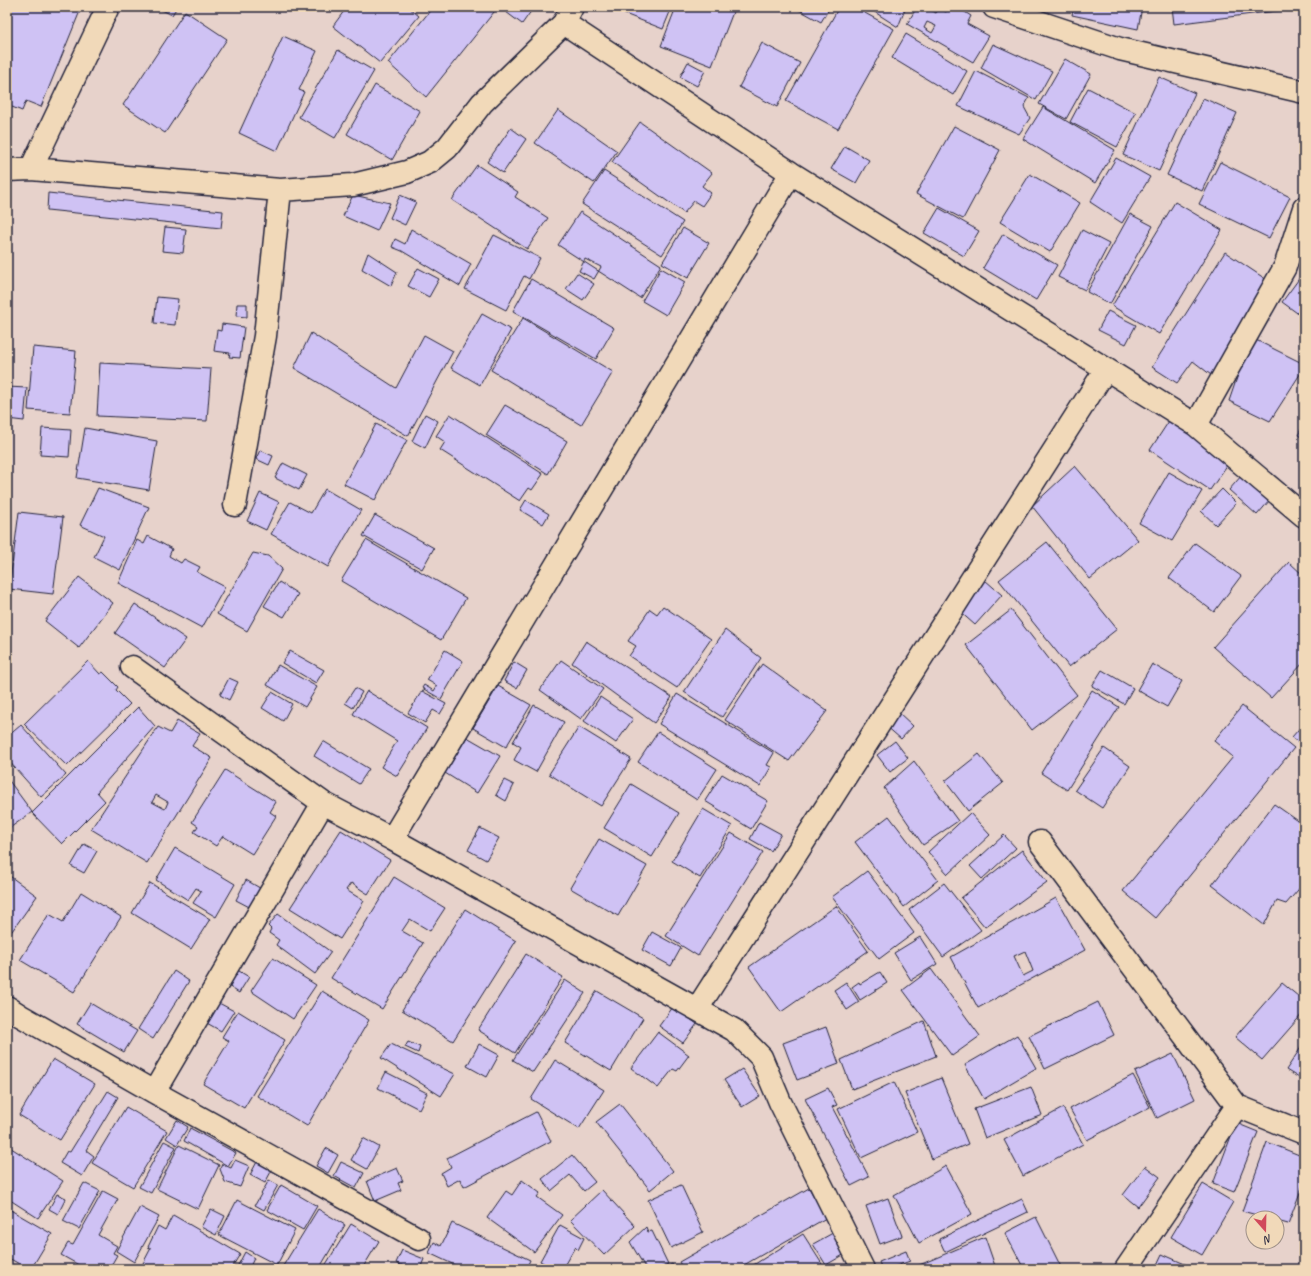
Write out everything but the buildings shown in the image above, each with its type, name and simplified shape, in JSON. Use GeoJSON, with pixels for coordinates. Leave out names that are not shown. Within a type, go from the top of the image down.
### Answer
{"type":"FeatureCollection","features":[{"type":"Feature","properties":{"kind":"street"},"geometry":{"type":"LineString","coordinates":[[30,168],[108,7]]}},
{"type":"Feature","properties":{"kind":"street"},"geometry":{"type":"LineString","coordinates":[[994,7],[1120,49],[1304,92]]}},
{"type":"Feature","properties":{"kind":"street"},"geometry":{"type":"LineString","coordinates":[[7,170],[30,168],[280,190],[353,185],[407,172],[430,162],[447,148],[482,103],[568,15],[791,173],[1196,425],[1304,516]]}},
{"type":"Feature","properties":{"kind":"street"},"geometry":{"type":"LineString","coordinates":[[392,839],[791,173]]}},
{"type":"Feature","properties":{"kind":"street"},"geometry":{"type":"LineString","coordinates":[[235,505],[266,336],[280,190]]}},
{"type":"Feature","properties":{"kind":"street"},"geometry":{"type":"LineString","coordinates":[[1196,425],[1285,267],[1304,208]]}},
{"type":"Feature","properties":{"kind":"street"},"geometry":{"type":"LineString","coordinates":[[697,1009],[1106,369]]}},
{"type":"Feature","properties":{"kind":"street"},"geometry":{"type":"LineString","coordinates":[[132,667],[323,803],[392,839],[734,1030],[761,1056],[780,1102],[863,1269]]}},
{"type":"Feature","properties":{"kind":"street"},"geometry":{"type":"LineString","coordinates":[[154,1092],[323,803]]}},
{"type":"Feature","properties":{"kind":"street"},"geometry":{"type":"LineString","coordinates":[[1040,842],[1237,1106],[1304,1133]]}},
{"type":"Feature","properties":{"kind":"street"},"geometry":{"type":"LineString","coordinates":[[7,1007],[20,1016],[154,1092],[419,1239]]}},
{"type":"Feature","properties":{"kind":"street"},"geometry":{"type":"LineString","coordinates":[[1126,1269],[1237,1106]]}}]}
